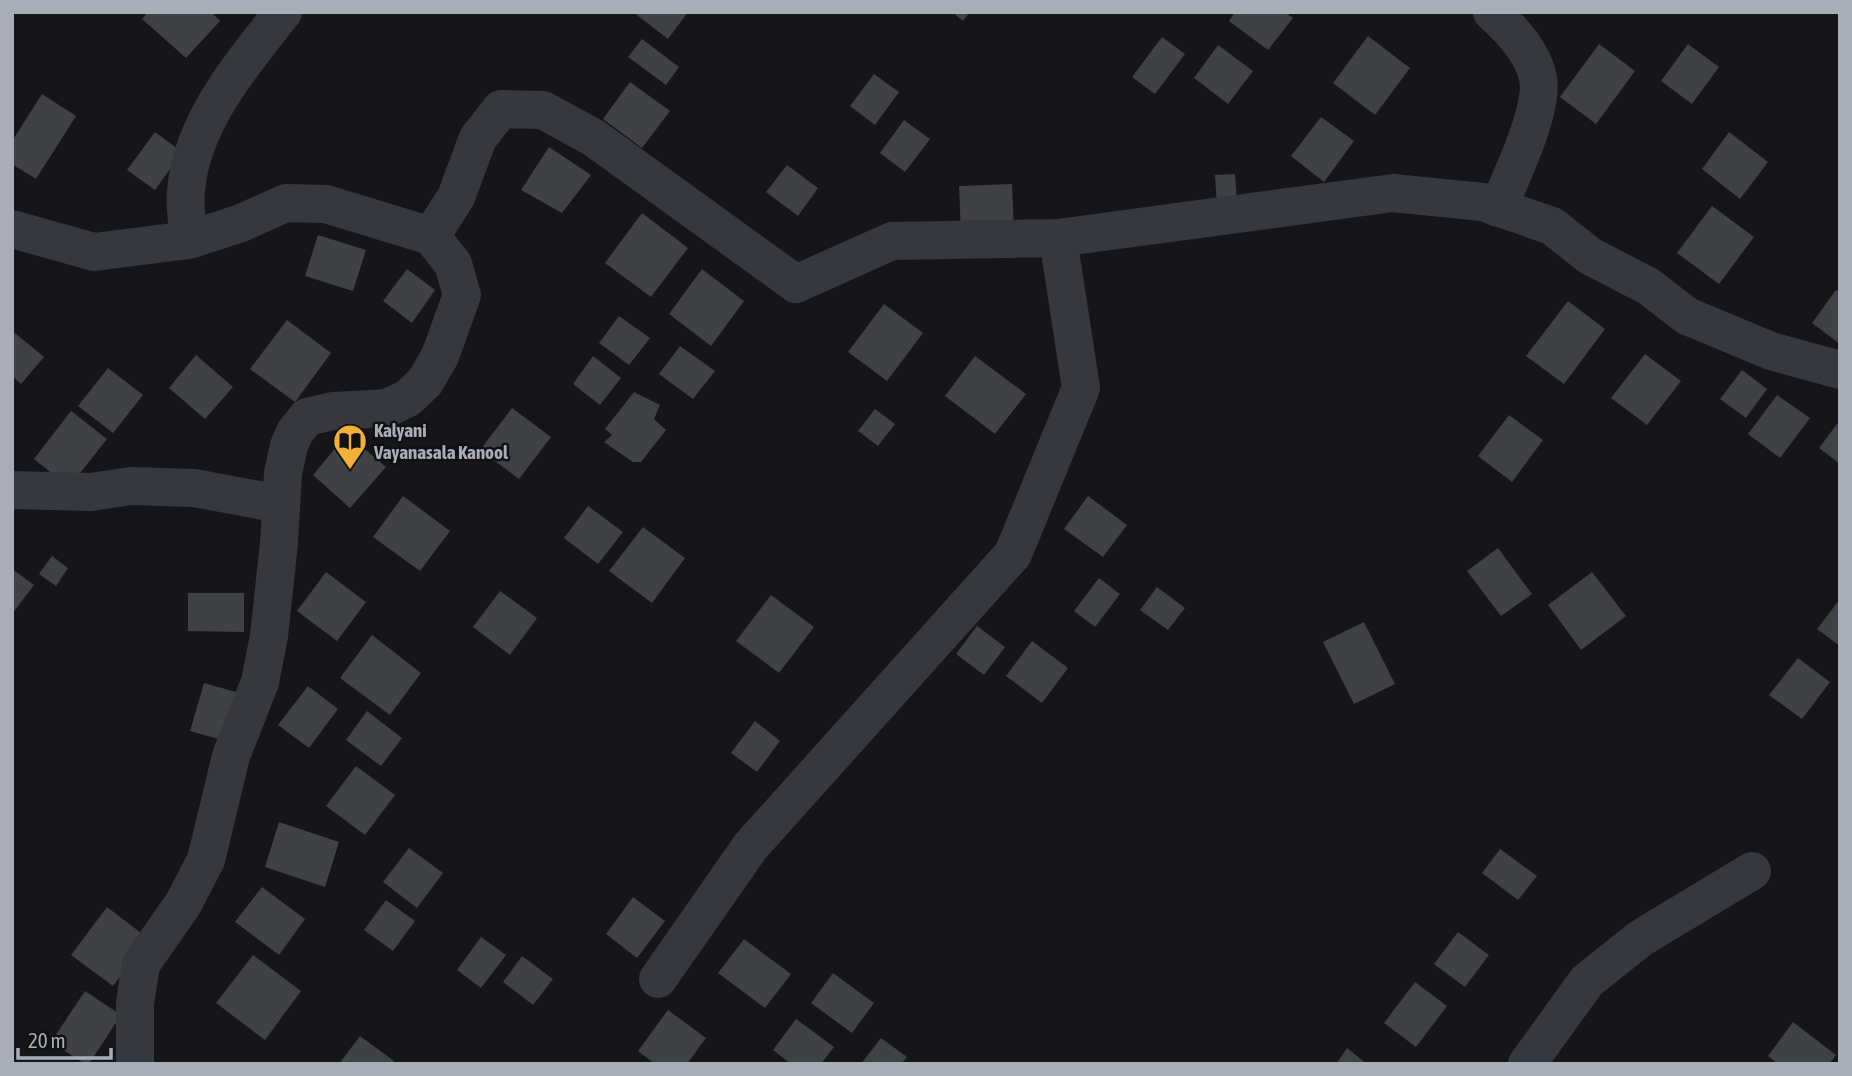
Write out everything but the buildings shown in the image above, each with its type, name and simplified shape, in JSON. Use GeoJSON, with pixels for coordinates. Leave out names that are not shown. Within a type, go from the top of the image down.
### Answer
{"type":"FeatureCollection","features":[{"type":"Feature","properties":{"kind":"street"},"geometry":{"type":"LineString","coordinates":[[189,240],[186,191],[199,134],[240,67],[282,12]]}},
{"type":"Feature","properties":{"kind":"street"},"geometry":{"type":"LineString","coordinates":[[1492,12],[1528,52],[1539,80],[1536,107],[1525,144],[1498,208]]}},
{"type":"Feature","properties":{"kind":"street"},"geometry":{"type":"LineString","coordinates":[[431,236],[456,197],[478,138],[501,109],[543,110],[594,138],[796,284],[892,241],[1058,238],[1393,193],[1483,202],[1552,226],[1590,256],[1648,286],[1687,316],[1771,351],[1840,370]]}},
{"type":"Feature","properties":{"kind":"street"},"geometry":{"type":"LineString","coordinates":[[12,229],[94,252],[189,240],[240,223],[286,202],[326,204],[431,236],[453,264],[463,295],[440,356],[425,382],[408,398],[387,408],[333,411],[307,417],[295,432],[289,446],[280,504],[279,543],[269,636],[260,682],[231,756],[206,860],[183,904],[141,964],[135,1003],[135,1064]]}},
{"type":"Feature","properties":{"kind":"street"},"geometry":{"type":"LineString","coordinates":[[658,979],[750,847],[1013,554],[1081,388],[1058,238]]}},
{"type":"Feature","properties":{"kind":"street"},"geometry":{"type":"LineString","coordinates":[[12,490],[92,492],[131,486],[194,488],[280,504]]}},
{"type":"Feature","properties":{"kind":"street"},"geometry":{"type":"LineString","coordinates":[[1527,1064],[1587,981],[1641,938],[1752,871]]}},
{"type":"Feature","properties":{"kind":"place","name":"Kalyani Vayanasala Kanool"},"geometry":{"type":"Point","coordinates":[350,471]}}]}
